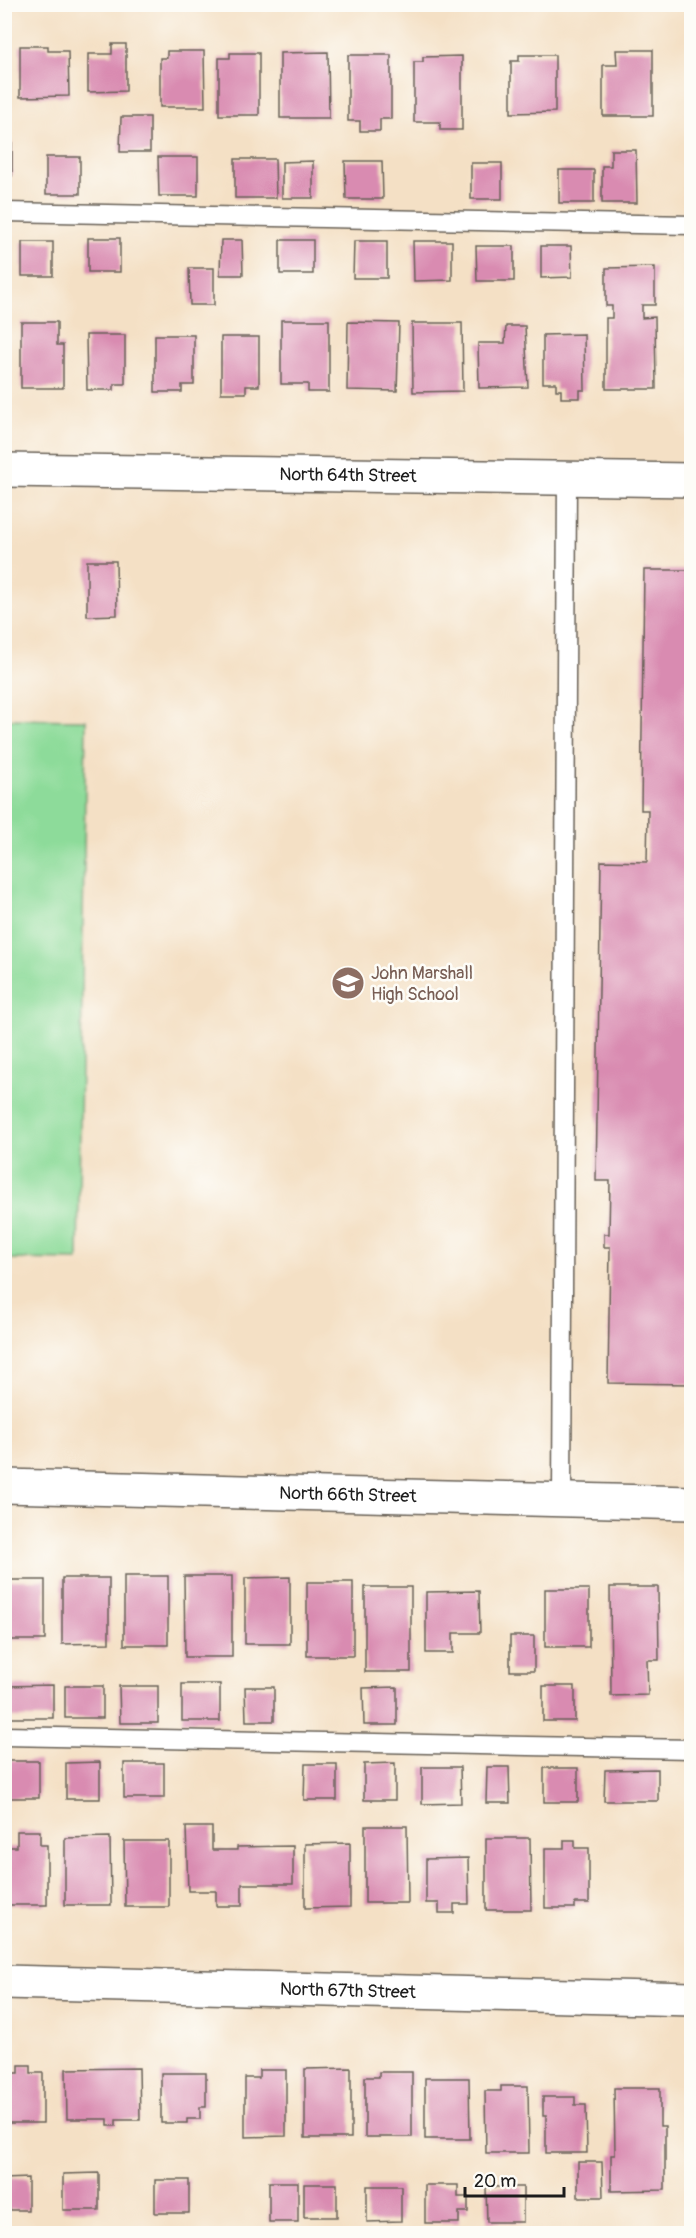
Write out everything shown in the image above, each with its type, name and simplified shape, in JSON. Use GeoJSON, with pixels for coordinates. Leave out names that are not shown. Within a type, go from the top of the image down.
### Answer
{"type":"FeatureCollection","features":[{"type":"Feature","properties":{"kind":"street","name":"North 64th Street"},"geometry":{"type":"LineString","coordinates":[[4,470],[692,480]]}},
{"type":"Feature","properties":{"kind":"street","name":"North 66th Street"},"geometry":{"type":"LineString","coordinates":[[4,1486],[692,1503]]}},
{"type":"Feature","properties":{"kind":"street","name":"North 67th Street"},"geometry":{"type":"LineString","coordinates":[[4,1982],[692,1999]]}},
{"type":"Feature","properties":{"kind":"lane"},"geometry":{"type":"LineString","coordinates":[[4,212],[692,225]]}},
{"type":"Feature","properties":{"kind":"lane"},"geometry":{"type":"LineString","coordinates":[[562,1499],[567,478]]}},
{"type":"Feature","properties":{"kind":"lane"},"geometry":{"type":"LineString","coordinates":[[4,1736],[692,1749]]}},
{"type":"Feature","properties":{"kind":"green space"},"geometry":{"type":"Polygon","coordinates":[[[5,719],[86,720],[78,1260],[5,1259],[5,719]]]}},
{"type":"Feature","properties":{"kind":"building"},"geometry":{"type":"Polygon","coordinates":[[[112,44],[126,44],[126,91],[88,92],[88,54],[112,54],[112,44]]]}},
{"type":"Feature","properties":{"kind":"building"},"geometry":{"type":"Polygon","coordinates":[[[20,46],[48,46],[48,51],[68,51],[69,96],[20,97],[20,46]]]}},
{"type":"Feature","properties":{"kind":"building"},"geometry":{"type":"Polygon","coordinates":[[[616,50],[653,50],[653,116],[603,116],[603,65],[617,65],[616,50]]]}},
{"type":"Feature","properties":{"kind":"building"},"geometry":{"type":"Polygon","coordinates":[[[167,51],[204,51],[205,107],[160,107],[160,58],[167,58],[167,51]]]}},
{"type":"Feature","properties":{"kind":"building"},"geometry":{"type":"Polygon","coordinates":[[[328,52],[329,118],[280,118],[280,53],[328,52]]]}},
{"type":"Feature","properties":{"kind":"building"},"geometry":{"type":"Polygon","coordinates":[[[230,53],[259,53],[259,115],[219,115],[219,58],[230,58],[230,53]]]}},
{"type":"Feature","properties":{"kind":"building"},"geometry":{"type":"Polygon","coordinates":[[[348,55],[391,55],[391,119],[380,119],[380,131],[360,131],[360,121],[348,121],[348,55]]]}},
{"type":"Feature","properties":{"kind":"building"},"geometry":{"type":"Polygon","coordinates":[[[519,55],[555,55],[555,112],[511,113],[511,61],[519,61],[519,55]]]}},
{"type":"Feature","properties":{"kind":"building"},"geometry":{"type":"Polygon","coordinates":[[[462,56],[462,130],[440,130],[440,122],[414,122],[414,62],[423,62],[423,57],[462,56]]]}},
{"type":"Feature","properties":{"kind":"building"},"geometry":{"type":"Polygon","coordinates":[[[121,117],[150,117],[150,152],[120,152],[121,117]]]}},
{"type":"Feature","properties":{"kind":"building"},"geometry":{"type":"Polygon","coordinates":[[[4,142],[12,142],[12,176],[4,176],[4,142]]]}},
{"type":"Feature","properties":{"kind":"building"},"geometry":{"type":"Polygon","coordinates":[[[611,150],[636,150],[637,203],[602,203],[602,166],[611,166],[611,150]]]}},
{"type":"Feature","properties":{"kind":"building"},"geometry":{"type":"Polygon","coordinates":[[[46,157],[80,157],[80,194],[46,194],[46,157]]]}},
{"type":"Feature","properties":{"kind":"building"},"geometry":{"type":"Polygon","coordinates":[[[158,157],[198,157],[198,196],[159,196],[158,157]]]}},
{"type":"Feature","properties":{"kind":"building"},"geometry":{"type":"Polygon","coordinates":[[[235,159],[275,159],[276,198],[235,198],[235,159]]]}},
{"type":"Feature","properties":{"kind":"building"},"geometry":{"type":"Polygon","coordinates":[[[313,161],[313,198],[282,198],[282,162],[313,161]]]}},
{"type":"Feature","properties":{"kind":"building"},"geometry":{"type":"Polygon","coordinates":[[[345,161],[382,161],[383,199],[346,199],[345,161]]]}},
{"type":"Feature","properties":{"kind":"building"},"geometry":{"type":"Polygon","coordinates":[[[471,163],[502,163],[502,199],[471,199],[471,163]]]}},
{"type":"Feature","properties":{"kind":"building"},"geometry":{"type":"Polygon","coordinates":[[[559,170],[594,170],[594,203],[559,203],[559,170]]]}},
{"type":"Feature","properties":{"kind":"building"},"geometry":{"type":"Polygon","coordinates":[[[88,238],[120,238],[120,272],[88,272],[88,238]]]}},
{"type":"Feature","properties":{"kind":"building"},"geometry":{"type":"Polygon","coordinates":[[[221,240],[242,240],[243,275],[220,275],[221,240]]]}},
{"type":"Feature","properties":{"kind":"building"},"geometry":{"type":"Polygon","coordinates":[[[280,240],[313,240],[313,274],[280,274],[280,240]]]}},
{"type":"Feature","properties":{"kind":"building"},"geometry":{"type":"Polygon","coordinates":[[[354,241],[387,241],[387,278],[353,278],[354,241]]]}},
{"type":"Feature","properties":{"kind":"building"},"geometry":{"type":"Polygon","coordinates":[[[413,241],[452,241],[452,280],[414,281],[413,241]]]}},
{"type":"Feature","properties":{"kind":"building"},"geometry":{"type":"Polygon","coordinates":[[[22,242],[53,242],[53,276],[22,276],[22,242]]]}},
{"type":"Feature","properties":{"kind":"building"},"geometry":{"type":"Polygon","coordinates":[[[476,246],[514,246],[514,281],[477,281],[476,246]]]}},
{"type":"Feature","properties":{"kind":"building"},"geometry":{"type":"Polygon","coordinates":[[[541,246],[571,246],[572,277],[541,278],[541,246]]]}},
{"type":"Feature","properties":{"kind":"building"},"geometry":{"type":"Polygon","coordinates":[[[655,267],[655,305],[642,305],[642,318],[655,317],[656,389],[606,389],[606,318],[612,318],[612,306],[606,306],[606,268],[655,267]]]}},
{"type":"Feature","properties":{"kind":"building"},"geometry":{"type":"Polygon","coordinates":[[[189,268],[214,268],[214,305],[190,305],[189,268]]]}},
{"type":"Feature","properties":{"kind":"building"},"geometry":{"type":"Polygon","coordinates":[[[281,320],[329,320],[329,392],[308,392],[308,384],[281,384],[281,320]]]}},
{"type":"Feature","properties":{"kind":"building"},"geometry":{"type":"Polygon","coordinates":[[[21,322],[57,322],[57,345],[63,345],[63,388],[21,388],[21,322]]]}},
{"type":"Feature","properties":{"kind":"building"},"geometry":{"type":"Polygon","coordinates":[[[348,322],[399,323],[397,391],[347,390],[348,322]]]}},
{"type":"Feature","properties":{"kind":"building"},"geometry":{"type":"Polygon","coordinates":[[[412,323],[462,323],[463,391],[413,392],[412,323]]]}},
{"type":"Feature","properties":{"kind":"building"},"geometry":{"type":"Polygon","coordinates":[[[506,326],[525,326],[528,387],[479,388],[478,343],[505,343],[506,326]]]}},
{"type":"Feature","properties":{"kind":"building"},"geometry":{"type":"Polygon","coordinates":[[[584,334],[585,390],[580,390],[580,398],[561,398],[561,390],[556,390],[556,383],[543,383],[543,335],[584,334]]]}},
{"type":"Feature","properties":{"kind":"building"},"geometry":{"type":"Polygon","coordinates":[[[86,335],[125,335],[125,384],[114,384],[114,390],[87,390],[86,335]]]}},
{"type":"Feature","properties":{"kind":"building"},"geometry":{"type":"Polygon","coordinates":[[[155,335],[194,335],[194,385],[182,385],[182,392],[155,392],[155,335]]]}},
{"type":"Feature","properties":{"kind":"building"},"geometry":{"type":"Polygon","coordinates":[[[221,337],[259,337],[259,386],[246,386],[246,393],[221,393],[221,337]]]}},
{"type":"Feature","properties":{"kind":"building"},"geometry":{"type":"Polygon","coordinates":[[[87,561],[116,561],[117,615],[87,616],[87,561]]]}},
{"type":"Feature","properties":{"kind":"building"},"geometry":{"type":"Polygon","coordinates":[[[644,570],[692,570],[692,1384],[608,1383],[610,1247],[604,1247],[604,1234],[609,1234],[610,1181],[596,1181],[601,861],[647,862],[648,810],[641,810],[644,570]]]}},
{"type":"Feature","properties":{"kind":"building"},"geometry":{"type":"Polygon","coordinates":[[[124,1576],[168,1576],[168,1645],[124,1645],[124,1576]]]}},
{"type":"Feature","properties":{"kind":"building"},"geometry":{"type":"Polygon","coordinates":[[[184,1576],[232,1576],[232,1657],[185,1657],[184,1576]]]}},
{"type":"Feature","properties":{"kind":"building"},"geometry":{"type":"Polygon","coordinates":[[[290,1577],[290,1644],[245,1644],[245,1578],[290,1577]]]}},
{"type":"Feature","properties":{"kind":"building"},"geometry":{"type":"Polygon","coordinates":[[[62,1578],[109,1578],[109,1643],[62,1644],[62,1578]]]}},
{"type":"Feature","properties":{"kind":"building"},"geometry":{"type":"Polygon","coordinates":[[[4,1580],[45,1580],[45,1640],[4,1640],[4,1580]]]}},
{"type":"Feature","properties":{"kind":"building"},"geometry":{"type":"Polygon","coordinates":[[[307,1582],[353,1582],[353,1656],[307,1656],[307,1582]]]}},
{"type":"Feature","properties":{"kind":"building"},"geometry":{"type":"Polygon","coordinates":[[[365,1587],[411,1587],[411,1672],[365,1672],[365,1587]]]}},
{"type":"Feature","properties":{"kind":"building"},"geometry":{"type":"Polygon","coordinates":[[[610,1587],[658,1587],[659,1660],[647,1660],[648,1695],[611,1696],[610,1587]]]}},
{"type":"Feature","properties":{"kind":"building"},"geometry":{"type":"Polygon","coordinates":[[[545,1589],[589,1589],[589,1647],[545,1647],[545,1589]]]}},
{"type":"Feature","properties":{"kind":"building"},"geometry":{"type":"Polygon","coordinates":[[[479,1591],[480,1633],[453,1633],[453,1653],[426,1653],[426,1592],[479,1591]]]}},
{"type":"Feature","properties":{"kind":"building"},"geometry":{"type":"Polygon","coordinates":[[[510,1636],[534,1636],[534,1671],[510,1671],[510,1636]]]}},
{"type":"Feature","properties":{"kind":"building"},"geometry":{"type":"Polygon","coordinates":[[[182,1684],[220,1684],[220,1721],[182,1721],[182,1684]]]}},
{"type":"Feature","properties":{"kind":"building"},"geometry":{"type":"Polygon","coordinates":[[[53,1685],[53,1718],[6,1718],[6,1686],[53,1685]]]}},
{"type":"Feature","properties":{"kind":"building"},"geometry":{"type":"Polygon","coordinates":[[[65,1686],[103,1686],[103,1718],[65,1718],[65,1686]]]}},
{"type":"Feature","properties":{"kind":"building"},"geometry":{"type":"Polygon","coordinates":[[[119,1686],[158,1686],[158,1723],[120,1723],[119,1686]]]}},
{"type":"Feature","properties":{"kind":"building"},"geometry":{"type":"Polygon","coordinates":[[[543,1686],[575,1686],[575,1721],[543,1721],[543,1686]]]}},
{"type":"Feature","properties":{"kind":"building"},"geometry":{"type":"Polygon","coordinates":[[[245,1687],[274,1687],[274,1721],[246,1721],[245,1687]]]}},
{"type":"Feature","properties":{"kind":"building"},"geometry":{"type":"Polygon","coordinates":[[[397,1687],[397,1725],[364,1725],[363,1688],[397,1687]]]}},
{"type":"Feature","properties":{"kind":"building"},"geometry":{"type":"Polygon","coordinates":[[[4,1761],[39,1761],[39,1798],[4,1798],[4,1761]]]}},
{"type":"Feature","properties":{"kind":"building"},"geometry":{"type":"Polygon","coordinates":[[[100,1762],[100,1799],[66,1799],[66,1763],[100,1762]]]}},
{"type":"Feature","properties":{"kind":"building"},"geometry":{"type":"Polygon","coordinates":[[[124,1763],[164,1763],[164,1798],[124,1798],[124,1763]]]}},
{"type":"Feature","properties":{"kind":"building"},"geometry":{"type":"Polygon","coordinates":[[[395,1763],[395,1800],[364,1800],[364,1764],[395,1763]]]}},
{"type":"Feature","properties":{"kind":"building"},"geometry":{"type":"Polygon","coordinates":[[[305,1764],[337,1764],[337,1800],[304,1800],[305,1764]]]}},
{"type":"Feature","properties":{"kind":"building"},"geometry":{"type":"Polygon","coordinates":[[[422,1767],[460,1767],[461,1803],[422,1804],[422,1767]]]}},
{"type":"Feature","properties":{"kind":"building"},"geometry":{"type":"Polygon","coordinates":[[[487,1767],[509,1767],[510,1803],[486,1803],[487,1767]]]}},
{"type":"Feature","properties":{"kind":"building"},"geometry":{"type":"Polygon","coordinates":[[[544,1768],[578,1768],[578,1802],[544,1802],[544,1768]]]}},
{"type":"Feature","properties":{"kind":"building"},"geometry":{"type":"Polygon","coordinates":[[[658,1769],[658,1801],[604,1801],[605,1770],[658,1769]]]}},
{"type":"Feature","properties":{"kind":"building"},"geometry":{"type":"Polygon","coordinates":[[[365,1826],[407,1826],[408,1903],[365,1903],[365,1826]]]}},
{"type":"Feature","properties":{"kind":"building"},"geometry":{"type":"Polygon","coordinates":[[[186,1827],[212,1827],[212,1850],[293,1846],[293,1884],[242,1884],[242,1906],[216,1906],[216,1891],[188,1891],[186,1827]]]}},
{"type":"Feature","properties":{"kind":"building"},"geometry":{"type":"Polygon","coordinates":[[[17,1831],[40,1831],[40,1845],[47,1845],[47,1905],[5,1905],[5,1847],[17,1847],[17,1831]]]}},
{"type":"Feature","properties":{"kind":"building"},"geometry":{"type":"Polygon","coordinates":[[[110,1837],[111,1905],[65,1905],[65,1838],[110,1837]]]}},
{"type":"Feature","properties":{"kind":"building"},"geometry":{"type":"Polygon","coordinates":[[[486,1838],[530,1838],[531,1910],[486,1910],[486,1838]]]}},
{"type":"Feature","properties":{"kind":"building"},"geometry":{"type":"Polygon","coordinates":[[[564,1840],[575,1840],[575,1848],[589,1848],[589,1903],[575,1903],[575,1908],[545,1908],[545,1848],[564,1848],[564,1840]]]}},
{"type":"Feature","properties":{"kind":"building"},"geometry":{"type":"Polygon","coordinates":[[[124,1841],[169,1841],[169,1907],[125,1907],[124,1841]]]}},
{"type":"Feature","properties":{"kind":"building"},"geometry":{"type":"Polygon","coordinates":[[[350,1843],[350,1907],[305,1908],[305,1844],[350,1843]]]}},
{"type":"Feature","properties":{"kind":"building"},"geometry":{"type":"Polygon","coordinates":[[[468,1858],[469,1904],[454,1904],[454,1913],[439,1913],[439,1903],[426,1903],[426,1859],[468,1858]]]}},
{"type":"Feature","properties":{"kind":"building"},"geometry":{"type":"Polygon","coordinates":[[[19,2065],[31,2065],[31,2073],[43,2073],[43,2123],[8,2123],[8,2073],[19,2073],[19,2065]]]}},
{"type":"Feature","properties":{"kind":"building"},"geometry":{"type":"Polygon","coordinates":[[[139,2068],[140,2120],[116,2120],[116,2126],[108,2126],[108,2119],[67,2119],[66,2069],[139,2068]]]}},
{"type":"Feature","properties":{"kind":"building"},"geometry":{"type":"Polygon","coordinates":[[[351,2068],[351,2138],[305,2138],[305,2069],[351,2068]]]}},
{"type":"Feature","properties":{"kind":"building"},"geometry":{"type":"Polygon","coordinates":[[[259,2070],[286,2070],[286,2136],[245,2137],[245,2078],[259,2078],[259,2070]]]}},
{"type":"Feature","properties":{"kind":"building"},"geometry":{"type":"Polygon","coordinates":[[[379,2072],[412,2072],[412,2137],[365,2137],[365,2077],[379,2077],[379,2072]]]}},
{"type":"Feature","properties":{"kind":"building"},"geometry":{"type":"Polygon","coordinates":[[[161,2073],[206,2073],[206,2107],[200,2107],[200,2119],[187,2119],[187,2123],[161,2123],[161,2073]]]}},
{"type":"Feature","properties":{"kind":"building"},"geometry":{"type":"Polygon","coordinates":[[[425,2078],[469,2078],[470,2139],[425,2139],[425,2078]]]}},
{"type":"Feature","properties":{"kind":"building"},"geometry":{"type":"Polygon","coordinates":[[[501,2086],[528,2086],[529,2153],[486,2153],[485,2091],[501,2091],[501,2086]]]}},
{"type":"Feature","properties":{"kind":"building"},"geometry":{"type":"Polygon","coordinates":[[[614,2088],[660,2088],[660,2126],[665,2126],[665,2190],[611,2191],[611,2155],[615,2155],[614,2088]]]}},
{"type":"Feature","properties":{"kind":"building"},"geometry":{"type":"Polygon","coordinates":[[[543,2097],[575,2097],[575,2105],[586,2105],[587,2153],[546,2153],[546,2116],[543,2116],[543,2097]]]}},
{"type":"Feature","properties":{"kind":"building"},"geometry":{"type":"Polygon","coordinates":[[[578,2162],[602,2162],[603,2197],[578,2197],[578,2162]]]}},
{"type":"Feature","properties":{"kind":"building"},"geometry":{"type":"Polygon","coordinates":[[[99,2173],[99,2210],[63,2210],[63,2174],[99,2173]]]}},
{"type":"Feature","properties":{"kind":"building"},"geometry":{"type":"Polygon","coordinates":[[[28,2178],[28,2210],[5,2210],[4,2179],[28,2178]]]}},
{"type":"Feature","properties":{"kind":"building"},"geometry":{"type":"Polygon","coordinates":[[[155,2180],[189,2180],[189,2213],[155,2213],[155,2180]]]}},
{"type":"Feature","properties":{"kind":"building"},"geometry":{"type":"Polygon","coordinates":[[[269,2182],[298,2182],[298,2222],[269,2222],[269,2182]]]}},
{"type":"Feature","properties":{"kind":"building"},"geometry":{"type":"Polygon","coordinates":[[[304,2184],[337,2184],[337,2217],[304,2217],[304,2184]]]}},
{"type":"Feature","properties":{"kind":"building"},"geometry":{"type":"Polygon","coordinates":[[[425,2185],[458,2185],[458,2197],[468,2197],[468,2212],[459,2212],[459,2223],[425,2223],[425,2185]]]}},
{"type":"Feature","properties":{"kind":"building"},"geometry":{"type":"Polygon","coordinates":[[[367,2186],[401,2186],[401,2221],[367,2222],[367,2186]]]}},
{"type":"Feature","properties":{"kind":"building"},"geometry":{"type":"Polygon","coordinates":[[[486,2187],[523,2187],[523,2222],[487,2222],[486,2187]]]}},
{"type":"Feature","properties":{"kind":"place","name":"John Marshall High School"},"geometry":{"type":"Point","coordinates":[348,983]}}]}
